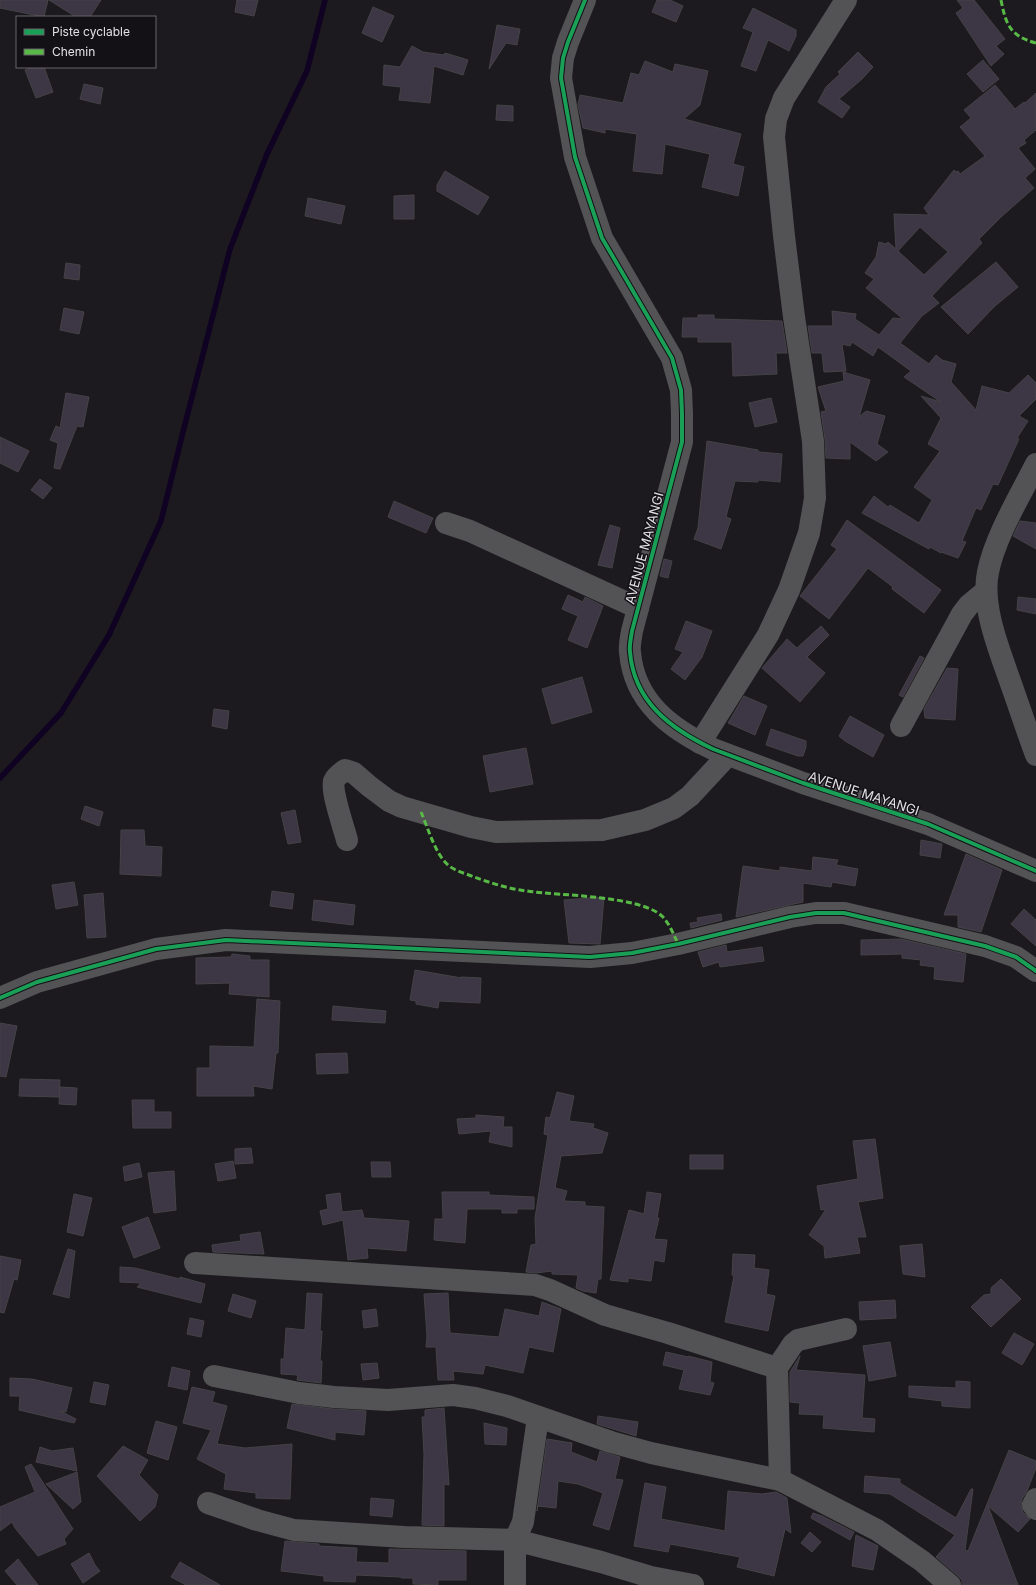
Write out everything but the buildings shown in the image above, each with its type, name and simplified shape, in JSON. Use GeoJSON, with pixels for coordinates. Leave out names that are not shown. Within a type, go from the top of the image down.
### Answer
{"type":"FeatureCollection","features":[{"type":"Feature","properties":{"kind":"street","name":"AVENUE MAYANGI"},"geometry":{"type":"LineString","coordinates":[[585,0],[563,58],[561,78],[574,157],[602,238],[672,358],[681,390],[682,442],[632,631],[630,651],[633,674],[645,698],[666,721],[700,743],[803,783],[928,824],[1036,871]]}},
{"type":"Feature","properties":{"kind":"street"},"geometry":{"type":"LineString","coordinates":[[700,743],[768,635],[789,590],[809,532],[815,498],[813,442],[784,236],[774,137],[776,119],[784,98],[846,0]]}},
{"type":"Feature","properties":{"kind":"street"},"geometry":{"type":"LineString","coordinates":[[1036,464],[994,551],[988,572],[986,591],[988,609],[997,644],[1036,755]]}},
{"type":"Feature","properties":{"kind":"street"},"geometry":{"type":"LineString","coordinates":[[446,523],[470,531],[638,608]]}},
{"type":"Feature","properties":{"kind":"street"},"geometry":{"type":"LineString","coordinates":[[901,726],[962,614],[969,605],[986,591]]}},
{"type":"Feature","properties":{"kind":"street"},"geometry":{"type":"LineString","coordinates":[[347,840],[334,791],[334,781],[338,775],[345,770],[354,773],[381,796],[395,804],[471,827],[496,832],[602,830],[645,820],[674,808],[690,796],[728,754]]}},
{"type":"Feature","properties":{"kind":"street"},"geometry":{"type":"LineString","coordinates":[[0,998],[64,973],[156,949],[206,941],[226,940],[590,957],[632,953],[790,917],[844,913],[985,946],[1016,956],[1036,971]]}},
{"type":"Feature","properties":{"kind":"street"},"geometry":{"type":"LineString","coordinates":[[195,1263],[535,1285],[550,1290],[604,1315],[668,1333],[777,1368]]}},
{"type":"Feature","properties":{"kind":"street"},"geometry":{"type":"LineString","coordinates":[[780,1480],[777,1368],[793,1344],[798,1340],[846,1328]]}},
{"type":"Feature","properties":{"kind":"street"},"geometry":{"type":"LineString","coordinates":[[214,1376],[299,1393],[334,1397],[388,1400],[453,1395],[475,1398],[506,1406],[610,1442],[651,1453],[780,1480],[877,1530],[922,1561],[950,1585]]}},
{"type":"Feature","properties":{"kind":"street"},"geometry":{"type":"LineString","coordinates":[[515,1585],[515,1540],[523,1522],[538,1417]]}},
{"type":"Feature","properties":{"kind":"street"},"geometry":{"type":"LineString","coordinates":[[1036,1500],[1033,1505],[1036,1509]]}},
{"type":"Feature","properties":{"kind":"street"},"geometry":{"type":"LineString","coordinates":[[208,1503],[257,1520],[294,1530],[404,1537],[515,1540],[601,1562],[651,1577],[693,1585]]}},
{"type":"Feature","properties":{"kind":"waterway"},"geometry":{"type":"LineString","coordinates":[[0,778],[61,713],[109,635],[161,521],[230,249],[267,154],[307,71],[325,0]]}},
{"type":"Feature","properties":{"kind":"marked path"},"geometry":{"type":"LineString","coordinates":[[1001,0],[1007,23],[1015,33],[1020,37],[1036,43]]}},
{"type":"Feature","properties":{"kind":"marked path"},"geometry":{"type":"LineString","coordinates":[[421,812],[439,853],[447,864],[460,872],[500,886],[514,889],[619,900],[637,904],[652,910],[663,917],[670,927],[678,944]]}},
{"type":"Feature","properties":{"kind":"cycle path"},"geometry":{"type":"LineString","coordinates":[[585,0],[563,58],[561,78],[575,157],[602,238],[672,358],[681,390],[682,442],[630,642],[633,670],[639,685],[657,712],[669,723],[713,749],[803,783],[928,824],[1036,871]]}},
{"type":"Feature","properties":{"kind":"cycle path"},"geometry":{"type":"LineString","coordinates":[[0,998],[37,982],[156,949],[226,940],[590,957],[632,953],[678,944],[790,917],[816,913],[844,913],[985,946],[1016,957],[1036,971]]}}]}
